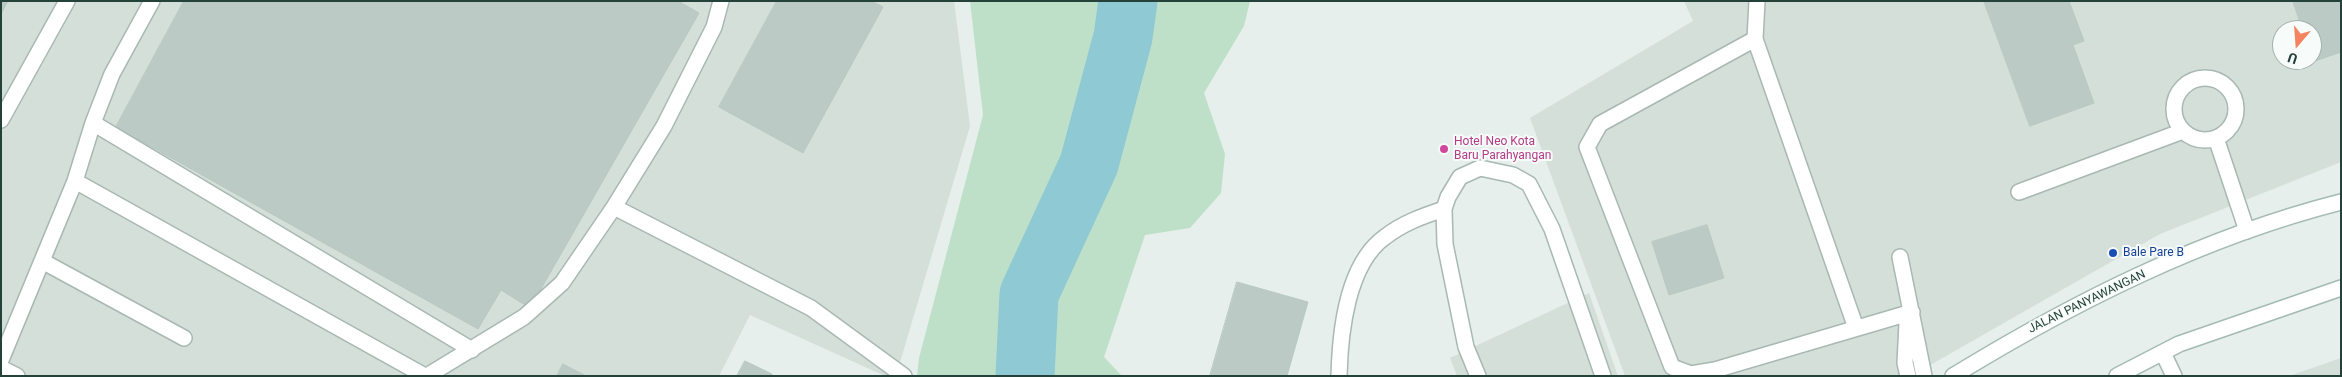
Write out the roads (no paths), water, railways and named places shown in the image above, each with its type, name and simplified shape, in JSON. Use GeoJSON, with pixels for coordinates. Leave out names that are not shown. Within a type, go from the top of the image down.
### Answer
{"type":"FeatureCollection","features":[{"type":"Feature","properties":{"kind":"main road"},"geometry":{"type":"LineString","coordinates":[[1,120],[67,1]]}},
{"type":"Feature","properties":{"kind":"main road"},"geometry":{"type":"LineString","coordinates":[[1,360],[75,181],[93,123],[112,74],[152,1]]}},
{"type":"Feature","properties":{"kind":"main road"},"geometry":{"type":"LineString","coordinates":[[75,181],[426,376],[524,317],[562,283],[614,207],[664,126],[714,27],[720,1]]}},
{"type":"Feature","properties":{"kind":"main road"},"geometry":{"type":"LineString","coordinates":[[1757,1],[1755,39],[1856,328]]}},
{"type":"Feature","properties":{"kind":"main road"},"geometry":{"type":"LineString","coordinates":[[1755,39],[1600,124],[1587,147],[1672,368],[1691,374],[1715,370],[1910,313]]}},
{"type":"Feature","properties":{"kind":"main road"},"geometry":{"type":"LineString","coordinates":[[2198,79],[2210,79],[2221,83],[2230,92],[2235,103],[2235,115],[2231,126],[2223,135],[2216,138],[2200,140],[2188,135],[2174,116],[2174,104],[2178,92],[2187,84],[2198,79]]}},
{"type":"Feature","properties":{"kind":"main road"},"geometry":{"type":"LineString","coordinates":[[93,123],[472,350]]}},
{"type":"Feature","properties":{"kind":"main road"},"geometry":{"type":"LineString","coordinates":[[2019,192],[2184,131]]}},
{"type":"Feature","properties":{"kind":"main road"},"geometry":{"type":"LineString","coordinates":[[2216,138],[2247,231]]}},
{"type":"Feature","properties":{"kind":"main road"},"geometry":{"type":"LineString","coordinates":[[1478,376],[1466,347],[1446,244],[1444,209],[1448,197],[1460,177],[1480,168],[1513,175],[1528,184],[1552,229],[1603,376]]}},
{"type":"Feature","properties":{"kind":"main road","name":"JALAN PANYAWANGAN"},"geometry":{"type":"LineString","coordinates":[[1953,376],[2027,331],[2117,285],[2247,231],[2341,202]]}},
{"type":"Feature","properties":{"kind":"main road"},"geometry":{"type":"LineString","coordinates":[[614,207],[811,308],[904,376]]}},
{"type":"Feature","properties":{"kind":"main road"},"geometry":{"type":"LineString","coordinates":[[1339,376],[1340,348],[1348,299],[1363,262],[1383,238],[1407,223],[1444,209]]}},
{"type":"Feature","properties":{"kind":"main road"},"geometry":{"type":"LineString","coordinates":[[1900,257],[1924,376]]}},
{"type":"Feature","properties":{"kind":"main road"},"geometry":{"type":"LineString","coordinates":[[42,261],[184,338]]}},
{"type":"Feature","properties":{"kind":"main road"},"geometry":{"type":"LineString","coordinates":[[2118,376],[2179,344],[2341,288]]}},
{"type":"Feature","properties":{"kind":"main road"},"geometry":{"type":"LineString","coordinates":[[1908,376],[1905,363],[1910,313]]}},
{"type":"Feature","properties":{"kind":"main road"},"geometry":{"type":"LineString","coordinates":[[2163,353],[2174,376]]}},
{"type":"Feature","properties":{"kind":"main road"},"geometry":{"type":"LineString","coordinates":[[1,368],[17,376]]}},
{"type":"Feature","properties":{"kind":"waterway"},"geometry":{"type":"LineString","coordinates":[[1025,376],[1029,294],[1089,164],[1123,37],[1128,1]]}},
{"type":"Feature","properties":{"kind":"place","name":"Hotel Neo Kota Baru Parahyangan"},"geometry":{"type":"Point","coordinates":[1444,149]}},
{"type":"Feature","properties":{"kind":"place","name":"Bale Pare B"},"geometry":{"type":"Point","coordinates":[2113,253]}}]}
